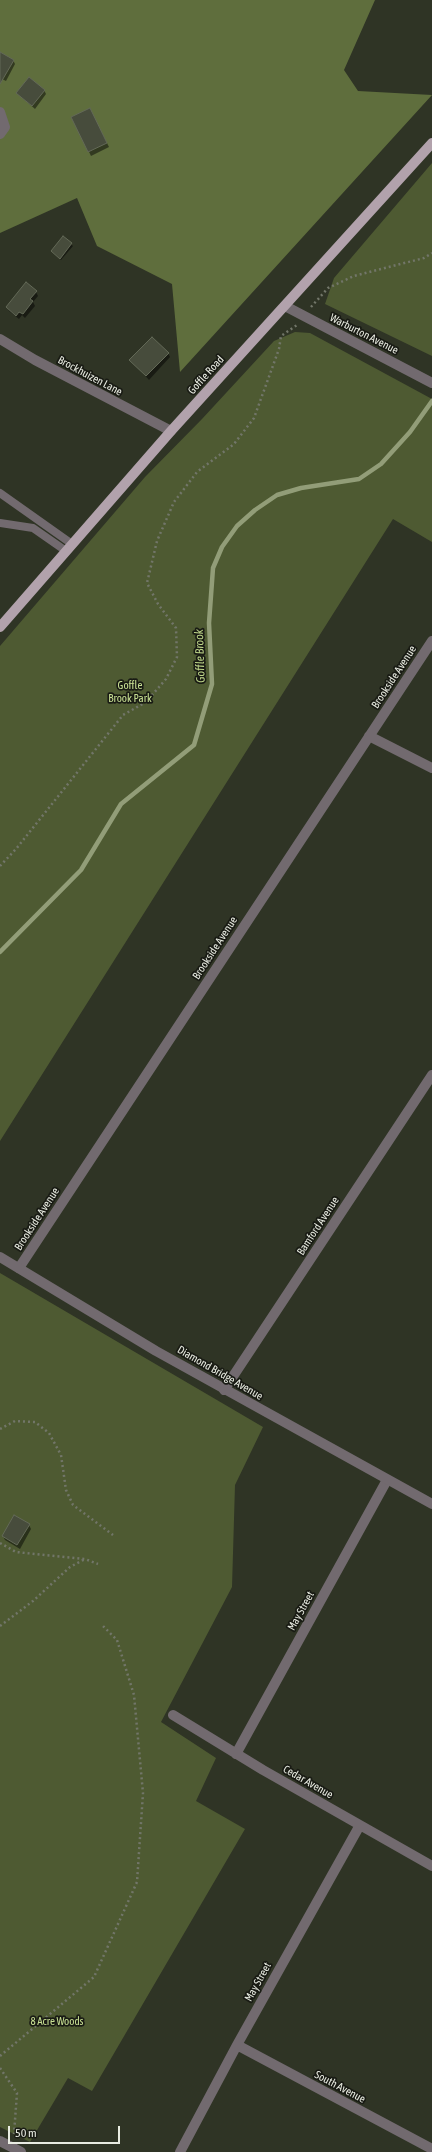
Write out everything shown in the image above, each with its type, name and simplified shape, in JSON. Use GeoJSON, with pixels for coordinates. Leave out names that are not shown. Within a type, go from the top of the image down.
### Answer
{"type":"FeatureCollection","features":[{"type":"Feature","properties":{"kind":"main road","name":"Goffle Road"},"geometry":{"type":"LineString","coordinates":[[0,627],[171,431],[432,142]]}},
{"type":"Feature","properties":{"kind":"street"},"geometry":{"type":"LineString","coordinates":[[0,112],[5,127],[0,134]]}},
{"type":"Feature","properties":{"kind":"street","name":"Warburton Avenue"},"geometry":{"type":"LineString","coordinates":[[285,306],[432,383]]}},
{"type":"Feature","properties":{"kind":"street","name":"Brockhuizen Lane"},"geometry":{"type":"LineString","coordinates":[[0,339],[35,360],[171,431]]}},
{"type":"Feature","properties":{"kind":"street","name":"Brookside Avenue"},"geometry":{"type":"LineString","coordinates":[[19,1268],[432,641]]}},
{"type":"Feature","properties":{"kind":"street"},"geometry":{"type":"LineString","coordinates":[[369,736],[432,768]]}},
{"type":"Feature","properties":{"kind":"street","name":"Bamford Avenue"},"geometry":{"type":"LineString","coordinates":[[224,1390],[432,1075]]}},
{"type":"Feature","properties":{"kind":"street","name":"Diamond Bridge Avenue"},"geometry":{"type":"LineString","coordinates":[[0,1257],[224,1390],[432,1504]]}},
{"type":"Feature","properties":{"kind":"street","name":"May Street"},"geometry":{"type":"LineString","coordinates":[[236,1754],[387,1480]]}},
{"type":"Feature","properties":{"kind":"street","name":"Cedar Avenue"},"geometry":{"type":"LineString","coordinates":[[173,1715],[236,1754],[432,1866]]}},
{"type":"Feature","properties":{"kind":"street","name":"May Street"},"geometry":{"type":"LineString","coordinates":[[180,2152],[237,2045],[360,1825]]}},
{"type":"Feature","properties":{"kind":"street","name":"South Avenue"},"geometry":{"type":"LineString","coordinates":[[237,2045],[432,2149]]}},
{"type":"Feature","properties":{"kind":"street"},"geometry":{"type":"LineString","coordinates":[[0,2140],[17,2150]]}},
{"type":"Feature","properties":{"kind":"lane"},"geometry":{"type":"LineString","coordinates":[[0,493],[69,548]]}},
{"type":"Feature","properties":{"kind":"lane"},"geometry":{"type":"LineString","coordinates":[[0,523],[33,528],[69,548]]}},
{"type":"Feature","properties":{"kind":"path"},"geometry":{"type":"LineString","coordinates":[[303,316],[328,288],[354,276],[424,258],[432,253]]}},
{"type":"Feature","properties":{"kind":"path"},"geometry":{"type":"LineString","coordinates":[[0,866],[16,849],[124,715],[146,702],[166,679],[177,657],[176,628],[158,604],[147,582],[157,541],[174,502],[197,472],[234,444],[254,418],[279,349],[281,336],[295,328]]}},
{"type":"Feature","properties":{"kind":"path"},"geometry":{"type":"LineString","coordinates":[[0,1429],[15,1421],[36,1422],[49,1433],[61,1455],[66,1490],[73,1506],[113,1535]]}},
{"type":"Feature","properties":{"kind":"path"},"geometry":{"type":"LineString","coordinates":[[0,1543],[16,1552],[85,1559],[98,1564]]}},
{"type":"Feature","properties":{"kind":"path"},"geometry":{"type":"LineString","coordinates":[[0,1626],[33,1602],[70,1567],[85,1559]]}},
{"type":"Feature","properties":{"kind":"path"},"geometry":{"type":"LineString","coordinates":[[0,2056],[94,1977],[137,1882],[143,1793],[134,1695],[117,1640],[101,1624]]}},
{"type":"Feature","properties":{"kind":"path"},"geometry":{"type":"LineString","coordinates":[[0,2068],[17,2093],[17,2150]]}},
{"type":"Feature","properties":{"kind":"green space"},"geometry":{"type":"Polygon","coordinates":[[[0,0],[375,0],[344,70],[358,91],[432,95],[180,372],[172,284],[97,246],[77,198],[0,233],[0,0]]]}},
{"type":"Feature","properties":{"kind":"green space"},"geometry":{"type":"Polygon","coordinates":[[[432,163],[432,356],[325,304],[334,278],[432,163]]]}},
{"type":"Feature","properties":{"kind":"green space","name":"Goffle Brook Park"},"geometry":{"type":"Polygon","coordinates":[[[295,332],[310,333],[432,399],[432,542],[393,519],[0,1141],[0,646],[145,477],[202,419],[274,341],[295,332]]]}},
{"type":"Feature","properties":{"kind":"green space","name":"8 Acre Woods"},"geometry":{"type":"Polygon","coordinates":[[[0,1273],[263,1427],[235,1485],[232,1587],[161,1722],[216,1758],[196,1801],[245,1829],[92,2091],[68,2078],[30,2142],[0,2127],[0,1273]]]}},
{"type":"Feature","properties":{"kind":"building"},"geometry":{"type":"Polygon","coordinates":[[[0,52],[14,60],[0,84],[0,52]]]}},
{"type":"Feature","properties":{"kind":"building"},"geometry":{"type":"Polygon","coordinates":[[[29,77],[45,90],[32,106],[16,93],[29,77]]]}},
{"type":"Feature","properties":{"kind":"building"},"geometry":{"type":"Polygon","coordinates":[[[90,108],[107,143],[88,152],[71,117],[90,108]]]}},
{"type":"Feature","properties":{"kind":"building"},"geometry":{"type":"Polygon","coordinates":[[[63,236],[72,243],[60,259],[51,251],[63,236]]]}},
{"type":"Feature","properties":{"kind":"building"},"geometry":{"type":"Polygon","coordinates":[[[26,282],[37,291],[30,299],[33,301],[23,314],[19,312],[16,316],[6,307],[26,282]]]}},
{"type":"Feature","properties":{"kind":"building"},"geometry":{"type":"Polygon","coordinates":[[[152,337],[169,353],[146,376],[129,360],[152,337]]]}},
{"type":"Feature","properties":{"kind":"building"},"geometry":{"type":"Polygon","coordinates":[[[14,1515],[30,1524],[17,1545],[2,1536],[14,1515]]]}},
{"type":"Feature","properties":{"kind":"waterway","name":"Goffle Brook"},"geometry":{"type":"LineString","coordinates":[[0,952],[81,870],[121,804],[194,745],[212,684],[209,623],[213,568],[222,547],[237,526],[255,510],[277,495],[301,488],[359,479],[381,464],[410,432],[432,401]]}}]}
